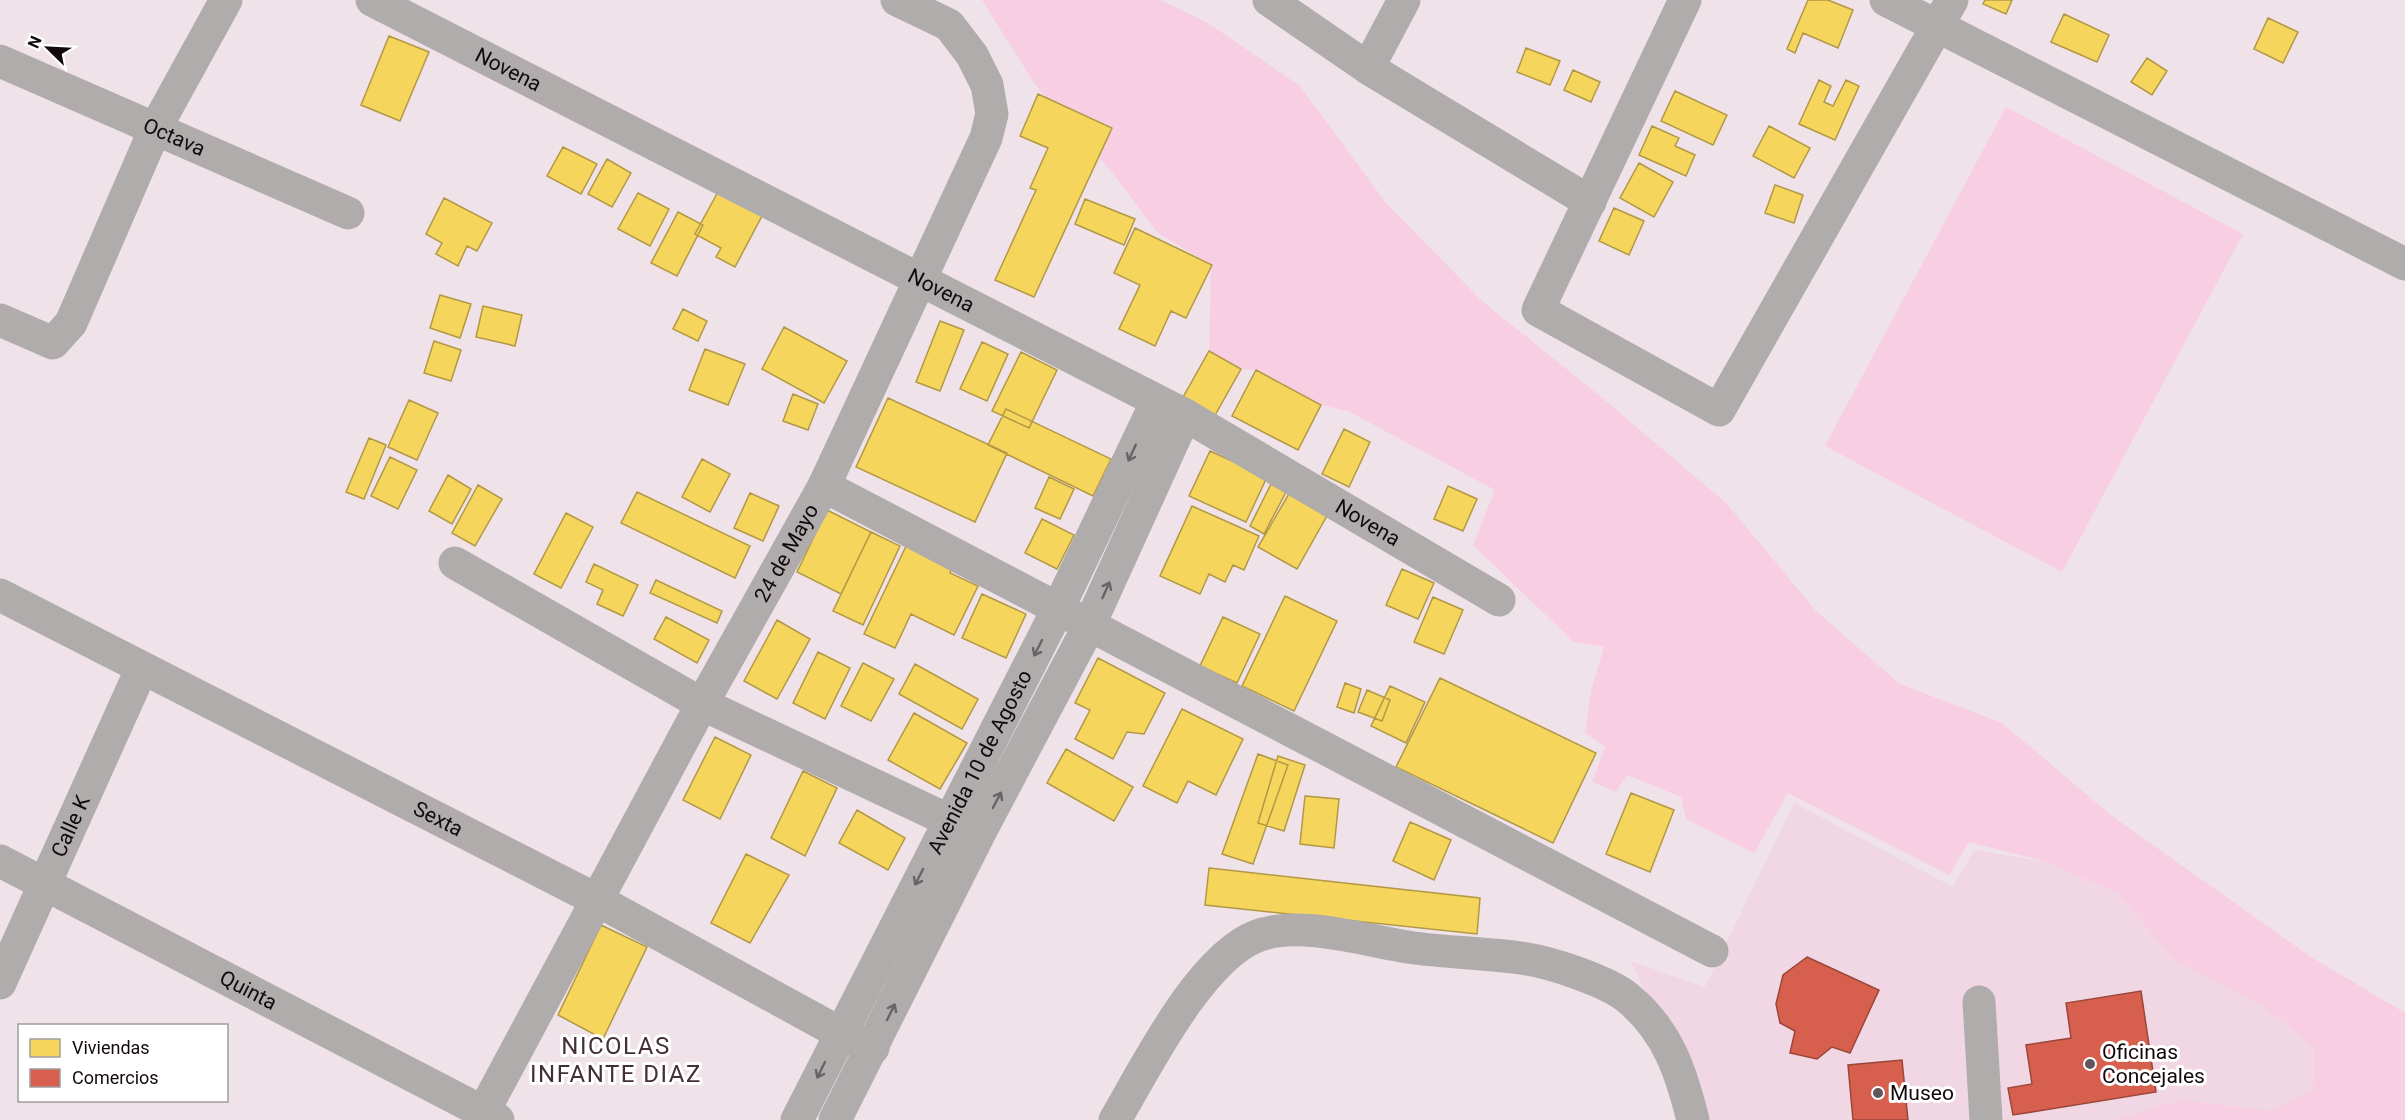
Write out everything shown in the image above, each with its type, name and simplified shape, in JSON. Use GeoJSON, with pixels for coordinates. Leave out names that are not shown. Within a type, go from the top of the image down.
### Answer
{"type":"FeatureCollection","features":[{"type":"Feature","properties":{"kind":"street"},"geometry":{"type":"LineString","coordinates":[[0,320],[53,343],[71,323],[155,129],[226,0]]}},
{"type":"Feature","properties":{"kind":"street","name":"Novena"},"geometry":{"type":"LineString","coordinates":[[372,0],[1171,408],[1499,600]]}},
{"type":"Feature","properties":{"kind":"street","name":"24 de Mayo"},"geometry":{"type":"LineString","coordinates":[[487,1117],[597,900],[702,704],[824,486],[986,138],[992,114],[987,86],[977,65],[948,25],[897,0]]}},
{"type":"Feature","properties":{"kind":"street"},"geometry":{"type":"LineString","coordinates":[[1269,0],[1368,68],[1590,202]]}},
{"type":"Feature","properties":{"kind":"street"},"geometry":{"type":"LineString","coordinates":[[1368,68],[1404,0]]}},
{"type":"Feature","properties":{"kind":"street"},"geometry":{"type":"LineString","coordinates":[[1685,0],[1538,310],[1719,410],[1946,14]]}},
{"type":"Feature","properties":{"kind":"street"},"geometry":{"type":"LineString","coordinates":[[1886,0],[1946,14],[2405,264]]}},
{"type":"Feature","properties":{"kind":"street","name":"Octava"},"geometry":{"type":"LineString","coordinates":[[0,61],[348,213]]}},
{"type":"Feature","properties":{"kind":"street","name":"Avenida 10 de Agosto"},"geometry":{"type":"LineString","coordinates":[[797,1120],[948,820],[1058,609],[1171,408]]}},
{"type":"Feature","properties":{"kind":"street","name":"Avenida 10 de Agosto"},"geometry":{"type":"LineString","coordinates":[[835,1120],[979,834],[1089,626],[1171,408]]}},
{"type":"Feature","properties":{"kind":"street"},"geometry":{"type":"LineString","coordinates":[[824,486],[1712,951]]}},
{"type":"Feature","properties":{"kind":"street"},"geometry":{"type":"LineString","coordinates":[[455,563],[702,704],[979,834]]}},
{"type":"Feature","properties":{"kind":"street","name":"Sexta"},"geometry":{"type":"LineString","coordinates":[[0,595],[597,900],[840,1033],[873,1048]]}},
{"type":"Feature","properties":{"kind":"street","name":"Calle K"},"geometry":{"type":"LineString","coordinates":[[0,983],[142,668]]}},
{"type":"Feature","properties":{"kind":"street","name":"Quinta"},"geometry":{"type":"LineString","coordinates":[[0,861],[487,1117]]}},
{"type":"Feature","properties":{"kind":"street"},"geometry":{"type":"LineString","coordinates":[[1115,1120],[1199,983],[1225,954],[1257,936],[1295,929],[1414,948],[1528,959],[1578,973],[1627,997],[1658,1028],[1681,1071],[1693,1120]]}},
{"type":"Feature","properties":{"kind":"street"},"geometry":{"type":"LineString","coordinates":[[1979,1002],[1986,1120]]}},
{"type":"Feature","properties":{"kind":"shaded area"},"geometry":{"type":"Polygon","coordinates":[[[982,0],[1161,0],[1208,23],[1300,86],[1386,203],[1482,301],[1606,401],[1727,504],[1816,611],[1900,684],[2002,723],[2112,816],[2311,957],[2405,1013],[2405,1120],[2114,1120],[2182,1100],[2271,1111],[2313,1090],[2315,1048],[2264,1007],[2173,959],[2118,894],[2048,862],[1969,842],[1949,875],[1788,793],[1754,853],[1686,819],[1681,797],[1627,775],[1616,792],[1592,782],[1605,747],[1585,733],[1591,691],[1604,647],[1574,642],[1473,545],[1495,490],[1348,411],[1321,405],[1257,370],[1241,369],[1209,351],[1211,265],[1158,233],[1110,170],[1034,83],[982,0]]]}},
{"type":"Feature","properties":{"kind":"shaded area"},"geometry":{"type":"Polygon","coordinates":[[[2006,107],[2243,234],[2062,572],[1825,446],[2006,107]]]}},
{"type":"Feature","properties":{"kind":"shaded area"},"geometry":{"type":"Polygon","coordinates":[[[1794,803],[1953,887],[1974,850],[2048,862],[2118,894],[2173,959],[2264,1007],[2315,1048],[2335,1111],[2284,1120],[1699,1120],[1669,1038],[1630,961],[1705,987],[1794,803]]]}},
{"type":"Feature","properties":{"kind":"building: Viviendas"},"geometry":{"type":"Polygon","coordinates":[[[1808,0],[1828,0],[1853,10],[1838,48],[1803,33],[1795,53],[1787,49],[1808,0]]]}},
{"type":"Feature","properties":{"kind":"building: Viviendas"},"geometry":{"type":"Polygon","coordinates":[[[1985,0],[2012,0],[2006,14],[1983,4],[1985,0]]]}},
{"type":"Feature","properties":{"kind":"building: Viviendas"},"geometry":{"type":"Polygon","coordinates":[[[2064,14],[2109,35],[2097,62],[2051,42],[2064,14]]]}},
{"type":"Feature","properties":{"kind":"building: Viviendas"},"geometry":{"type":"Polygon","coordinates":[[[2268,18],[2298,32],[2283,63],[2254,49],[2268,18]]]}},
{"type":"Feature","properties":{"kind":"building: Viviendas"},"geometry":{"type":"Polygon","coordinates":[[[389,36],[429,52],[400,121],[361,105],[389,36]]]}},
{"type":"Feature","properties":{"kind":"building: Viviendas"},"geometry":{"type":"Polygon","coordinates":[[[1526,48],[1560,61],[1550,85],[1517,72],[1526,48]]]}},
{"type":"Feature","properties":{"kind":"building: Viviendas"},"geometry":{"type":"Polygon","coordinates":[[[2147,58],[2167,71],[2152,95],[2131,82],[2147,58]]]}},
{"type":"Feature","properties":{"kind":"building: Viviendas"},"geometry":{"type":"Polygon","coordinates":[[[1573,70],[1600,82],[1591,102],[1564,90],[1573,70]]]}},
{"type":"Feature","properties":{"kind":"building: Viviendas"},"geometry":{"type":"Polygon","coordinates":[[[1819,80],[1831,86],[1824,102],[1833,106],[1846,80],[1859,86],[1835,140],[1799,124],[1819,80]]]}},
{"type":"Feature","properties":{"kind":"building: Viviendas"},"geometry":{"type":"Polygon","coordinates":[[[1675,91],[1727,115],[1713,145],[1661,121],[1675,91]]]}},
{"type":"Feature","properties":{"kind":"building: Viviendas"},"geometry":{"type":"Polygon","coordinates":[[[1038,94],[1112,128],[1034,297],[995,280],[1036,190],[1030,188],[1048,148],[1020,136],[1038,94]]]}},
{"type":"Feature","properties":{"kind":"building: Viviendas"},"geometry":{"type":"Polygon","coordinates":[[[1652,126],[1679,138],[1675,146],[1695,155],[1686,176],[1639,155],[1652,126]]]}},
{"type":"Feature","properties":{"kind":"building: Viviendas"},"geometry":{"type":"Polygon","coordinates":[[[1769,126],[1810,148],[1794,178],[1753,156],[1769,126]]]}},
{"type":"Feature","properties":{"kind":"building: Viviendas"},"geometry":{"type":"Polygon","coordinates":[[[563,147],[597,164],[581,194],[547,176],[563,147]]]}},
{"type":"Feature","properties":{"kind":"building: Viviendas"},"geometry":{"type":"Polygon","coordinates":[[[607,159],[631,173],[612,207],[588,194],[607,159]]]}},
{"type":"Feature","properties":{"kind":"building: Viviendas"},"geometry":{"type":"Polygon","coordinates":[[[1639,163],[1673,182],[1654,217],[1620,198],[1639,163]]]}},
{"type":"Feature","properties":{"kind":"building: Viviendas"},"geometry":{"type":"Polygon","coordinates":[[[1775,185],[1803,195],[1794,223],[1765,213],[1775,185]]]}},
{"type":"Feature","properties":{"kind":"building: Viviendas"},"geometry":{"type":"Polygon","coordinates":[[[719,190],[763,214],[735,267],[716,257],[721,248],[695,234],[719,190]]]}},
{"type":"Feature","properties":{"kind":"building: Viviendas"},"geometry":{"type":"Polygon","coordinates":[[[638,193],[669,209],[650,246],[618,229],[638,193]]]}},
{"type":"Feature","properties":{"kind":"building: Viviendas"},"geometry":{"type":"Polygon","coordinates":[[[444,198],[492,223],[477,251],[467,246],[458,266],[436,254],[442,243],[426,234],[444,198]]]}},
{"type":"Feature","properties":{"kind":"building: Viviendas"},"geometry":{"type":"Polygon","coordinates":[[[1085,199],[1135,219],[1124,245],[1075,224],[1085,199]]]}},
{"type":"Feature","properties":{"kind":"building: Viviendas"},"geometry":{"type":"Polygon","coordinates":[[[1614,208],[1644,221],[1629,255],[1599,241],[1614,208]]]}},
{"type":"Feature","properties":{"kind":"building: Viviendas"},"geometry":{"type":"Polygon","coordinates":[[[678,212],[703,225],[677,276],[651,263],[678,212]]]}},
{"type":"Feature","properties":{"kind":"building: Viviendas"},"geometry":{"type":"Polygon","coordinates":[[[1135,228],[1212,265],[1186,318],[1171,311],[1155,346],[1119,329],[1140,285],[1114,273],[1135,228]]]}},
{"type":"Feature","properties":{"kind":"building: Viviendas"},"geometry":{"type":"Polygon","coordinates":[[[440,295],[471,304],[460,338],[430,328],[440,295]]]}},
{"type":"Feature","properties":{"kind":"building: Viviendas"},"geometry":{"type":"Polygon","coordinates":[[[483,306],[522,315],[515,346],[476,337],[483,306]]]}},
{"type":"Feature","properties":{"kind":"building: Viviendas"},"geometry":{"type":"Polygon","coordinates":[[[683,309],[707,321],[698,341],[673,329],[683,309]]]}},
{"type":"Feature","properties":{"kind":"building: Viviendas"},"geometry":{"type":"Polygon","coordinates":[[[940,321],[964,330],[940,391],[916,382],[940,321]]]}},
{"type":"Feature","properties":{"kind":"building: Viviendas"},"geometry":{"type":"Polygon","coordinates":[[[784,327],[847,361],[824,403],[762,369],[784,327]]]}},
{"type":"Feature","properties":{"kind":"building: Viviendas"},"geometry":{"type":"Polygon","coordinates":[[[434,341],[461,350],[451,381],[424,373],[434,341]]]}},
{"type":"Feature","properties":{"kind":"building: Viviendas"},"geometry":{"type":"Polygon","coordinates":[[[982,342],[1008,354],[987,401],[960,389],[982,342]]]}},
{"type":"Feature","properties":{"kind":"building: Viviendas"},"geometry":{"type":"Polygon","coordinates":[[[705,349],[745,364],[728,405],[689,390],[705,349]]]}},
{"type":"Feature","properties":{"kind":"building: Viviendas"},"geometry":{"type":"Polygon","coordinates":[[[1209,351],[1241,369],[1214,417],[1182,399],[1209,351]]]}},
{"type":"Feature","properties":{"kind":"building: Viviendas"},"geometry":{"type":"Polygon","coordinates":[[[1021,352],[1057,370],[1029,428],[992,411],[1021,352]]]}},
{"type":"Feature","properties":{"kind":"building: Viviendas"},"geometry":{"type":"Polygon","coordinates":[[[1256,370],[1321,405],[1298,450],[1232,416],[1256,370]]]}},
{"type":"Feature","properties":{"kind":"building: Viviendas"},"geometry":{"type":"Polygon","coordinates":[[[793,394],[818,404],[808,430],[783,421],[793,394]]]}},
{"type":"Feature","properties":{"kind":"building: Viviendas"},"geometry":{"type":"Polygon","coordinates":[[[888,398],[1007,453],[975,522],[856,467],[888,398]]]}},
{"type":"Feature","properties":{"kind":"building: Viviendas"},"geometry":{"type":"Polygon","coordinates":[[[409,400],[438,413],[417,460],[388,447],[409,400]]]}},
{"type":"Feature","properties":{"kind":"building: Viviendas"},"geometry":{"type":"Polygon","coordinates":[[[1006,409],[1111,459],[1093,496],[988,445],[1006,409]]]}},
{"type":"Feature","properties":{"kind":"building: Viviendas"},"geometry":{"type":"Polygon","coordinates":[[[1344,429],[1370,442],[1349,487],[1322,474],[1344,429]]]}},
{"type":"Feature","properties":{"kind":"building: Viviendas"},"geometry":{"type":"Polygon","coordinates":[[[369,438],[386,445],[364,499],[346,492],[369,438]]]}},
{"type":"Feature","properties":{"kind":"building: Viviendas"},"geometry":{"type":"Polygon","coordinates":[[[1210,451],[1267,477],[1246,522],[1189,496],[1210,451]]]}},
{"type":"Feature","properties":{"kind":"building: Viviendas"},"geometry":{"type":"Polygon","coordinates":[[[390,457],[417,470],[398,509],[371,496],[390,457]]]}},
{"type":"Feature","properties":{"kind":"building: Viviendas"},"geometry":{"type":"Polygon","coordinates":[[[702,459],[730,474],[710,512],[682,497],[702,459]]]}},
{"type":"Feature","properties":{"kind":"building: Viviendas"},"geometry":{"type":"Polygon","coordinates":[[[448,475],[471,489],[452,524],[429,511],[448,475]]]}},
{"type":"Feature","properties":{"kind":"building: Viviendas"},"geometry":{"type":"Polygon","coordinates":[[[1049,477],[1074,489],[1060,519],[1035,508],[1049,477]]]}},
{"type":"Feature","properties":{"kind":"building: Viviendas"},"geometry":{"type":"Polygon","coordinates":[[[1271,484],[1286,492],[1264,534],[1250,526],[1271,484]]]}},
{"type":"Feature","properties":{"kind":"building: Viviendas"},"geometry":{"type":"Polygon","coordinates":[[[478,485],[502,499],[475,546],[452,533],[478,485]]]}},
{"type":"Feature","properties":{"kind":"building: Viviendas"},"geometry":{"type":"Polygon","coordinates":[[[1448,486],[1477,499],[1463,531],[1434,519],[1448,486]]]}},
{"type":"Feature","properties":{"kind":"building: Viviendas"},"geometry":{"type":"Polygon","coordinates":[[[637,492],[750,546],[735,578],[621,523],[637,492]]]}},
{"type":"Feature","properties":{"kind":"building: Viviendas"},"geometry":{"type":"Polygon","coordinates":[[[1290,492],[1328,514],[1297,569],[1258,547],[1290,492]]]}},
{"type":"Feature","properties":{"kind":"building: Viviendas"},"geometry":{"type":"Polygon","coordinates":[[[750,493],[779,506],[763,541],[734,528],[750,493]]]}},
{"type":"Feature","properties":{"kind":"building: Viviendas"},"geometry":{"type":"Polygon","coordinates":[[[1192,506],[1259,536],[1244,570],[1233,565],[1225,582],[1209,574],[1200,594],[1160,576],[1192,506]]]}},
{"type":"Feature","properties":{"kind":"building: Viviendas"},"geometry":{"type":"Polygon","coordinates":[[[827,510],[871,532],[841,594],[797,572],[827,510]]]}},
{"type":"Feature","properties":{"kind":"building: Viviendas"},"geometry":{"type":"Polygon","coordinates":[[[566,513],[593,527],[561,588],[534,574],[566,513]]]}},
{"type":"Feature","properties":{"kind":"building: Viviendas"},"geometry":{"type":"Polygon","coordinates":[[[1042,519],[1074,535],[1057,569],[1025,553],[1042,519]]]}},
{"type":"Feature","properties":{"kind":"building: Viviendas"},"geometry":{"type":"Polygon","coordinates":[[[871,532],[900,546],[863,625],[833,611],[871,532]]]}},
{"type":"Feature","properties":{"kind":"building: Viviendas"},"geometry":{"type":"Polygon","coordinates":[[[908,542],[954,564],[950,573],[978,586],[954,635],[911,614],[895,648],[864,634],[908,542]]]}},
{"type":"Feature","properties":{"kind":"building: Viviendas"},"geometry":{"type":"Polygon","coordinates":[[[594,564],[638,585],[623,616],[597,604],[603,590],[586,582],[594,564]]]}},
{"type":"Feature","properties":{"kind":"building: Viviendas"},"geometry":{"type":"Polygon","coordinates":[[[1402,569],[1434,583],[1418,619],[1386,605],[1402,569]]]}},
{"type":"Feature","properties":{"kind":"building: Viviendas"},"geometry":{"type":"Polygon","coordinates":[[[656,580],[722,611],[717,623],[650,593],[656,580]]]}},
{"type":"Feature","properties":{"kind":"building: Viviendas"},"geometry":{"type":"Polygon","coordinates":[[[982,594],[1026,614],[1006,658],[962,638],[982,594]]]}},
{"type":"Feature","properties":{"kind":"building: Viviendas"},"geometry":{"type":"Polygon","coordinates":[[[1285,596],[1337,621],[1294,711],[1242,686],[1285,596]]]}},
{"type":"Feature","properties":{"kind":"building: Viviendas"},"geometry":{"type":"Polygon","coordinates":[[[1433,597],[1463,610],[1444,654],[1414,642],[1433,597]]]}},
{"type":"Feature","properties":{"kind":"building: Viviendas"},"geometry":{"type":"Polygon","coordinates":[[[666,617],[709,640],[697,663],[654,639],[666,617]]]}},
{"type":"Feature","properties":{"kind":"building: Viviendas"},"geometry":{"type":"Polygon","coordinates":[[[1223,617],[1260,634],[1237,683],[1200,666],[1223,617]]]}},
{"type":"Feature","properties":{"kind":"building: Viviendas"},"geometry":{"type":"Polygon","coordinates":[[[777,620],[810,639],[777,699],[744,681],[777,620]]]}},
{"type":"Feature","properties":{"kind":"building: Viviendas"},"geometry":{"type":"Polygon","coordinates":[[[818,652],[850,668],[825,719],[793,703],[818,652]]]}},
{"type":"Feature","properties":{"kind":"building: Viviendas"},"geometry":{"type":"Polygon","coordinates":[[[1098,658],[1165,693],[1144,734],[1127,732],[1113,759],[1075,739],[1090,710],[1075,703],[1098,658]]]}},
{"type":"Feature","properties":{"kind":"building: Viviendas"},"geometry":{"type":"Polygon","coordinates":[[[863,663],[894,679],[871,721],[841,706],[863,663]]]}},
{"type":"Feature","properties":{"kind":"building: Viviendas"},"geometry":{"type":"Polygon","coordinates":[[[915,664],[978,699],[962,729],[899,694],[915,664]]]}},
{"type":"Feature","properties":{"kind":"building: Viviendas"},"geometry":{"type":"Polygon","coordinates":[[[1440,678],[1596,753],[1553,843],[1396,767],[1440,678]]]}},
{"type":"Feature","properties":{"kind":"building: Viviendas"},"geometry":{"type":"Polygon","coordinates":[[[1345,683],[1361,689],[1354,713],[1337,707],[1345,683]]]}},
{"type":"Feature","properties":{"kind":"building: Viviendas"},"geometry":{"type":"Polygon","coordinates":[[[1390,686],[1425,702],[1406,743],[1371,726],[1390,686]]]}},
{"type":"Feature","properties":{"kind":"building: Viviendas"},"geometry":{"type":"Polygon","coordinates":[[[1367,690],[1390,700],[1382,721],[1358,712],[1367,690]]]}},
{"type":"Feature","properties":{"kind":"building: Viviendas"},"geometry":{"type":"Polygon","coordinates":[[[1182,709],[1243,739],[1216,795],[1188,781],[1177,803],[1143,786],[1182,709]]]}},
{"type":"Feature","properties":{"kind":"building: Viviendas"},"geometry":{"type":"Polygon","coordinates":[[[914,713],[967,743],[940,789],[888,760],[914,713]]]}},
{"type":"Feature","properties":{"kind":"building: Viviendas"},"geometry":{"type":"Polygon","coordinates":[[[715,737],[751,755],[720,819],[683,800],[715,737]]]}},
{"type":"Feature","properties":{"kind":"building: Viviendas"},"geometry":{"type":"Polygon","coordinates":[[[1066,749],[1133,787],[1114,821],[1047,783],[1066,749]]]}},
{"type":"Feature","properties":{"kind":"building: Viviendas"},"geometry":{"type":"Polygon","coordinates":[[[1258,754],[1288,765],[1253,864],[1222,854],[1258,754]]]}},
{"type":"Feature","properties":{"kind":"building: Viviendas"},"geometry":{"type":"Polygon","coordinates":[[[1278,756],[1305,765],[1284,831],[1258,823],[1278,756]]]}},
{"type":"Feature","properties":{"kind":"building: Viviendas"},"geometry":{"type":"Polygon","coordinates":[[[803,771],[837,788],[805,856],[771,838],[803,771]]]}},
{"type":"Feature","properties":{"kind":"building: Viviendas"},"geometry":{"type":"Polygon","coordinates":[[[1631,793],[1674,810],[1650,872],[1606,854],[1631,793]]]}},
{"type":"Feature","properties":{"kind":"building: Viviendas"},"geometry":{"type":"Polygon","coordinates":[[[1305,796],[1339,799],[1334,848],[1300,844],[1305,796]]]}},
{"type":"Feature","properties":{"kind":"building: Viviendas"},"geometry":{"type":"Polygon","coordinates":[[[857,810],[905,838],[888,870],[839,843],[857,810]]]}},
{"type":"Feature","properties":{"kind":"building: Viviendas"},"geometry":{"type":"Polygon","coordinates":[[[1410,822],[1451,840],[1434,880],[1393,861],[1410,822]]]}},
{"type":"Feature","properties":{"kind":"building: Viviendas"},"geometry":{"type":"Polygon","coordinates":[[[746,854],[789,875],[750,943],[711,923],[746,854]]]}},
{"type":"Feature","properties":{"kind":"building: Viviendas"},"geometry":{"type":"Polygon","coordinates":[[[1209,868],[1480,898],[1477,934],[1205,905],[1209,868]]]}},
{"type":"Feature","properties":{"kind":"building: Viviendas"},"geometry":{"type":"Polygon","coordinates":[[[601,925],[647,947],[603,1039],[558,1015],[601,925]]]}},
{"type":"Feature","properties":{"kind":"building: Comercios"},"geometry":{"type":"Polygon","coordinates":[[[1807,957],[1879,990],[1850,1053],[1832,1047],[1817,1059],[1790,1053],[1795,1031],[1780,1023],[1776,1004],[1783,975],[1807,957]]]}},
{"type":"Feature","properties":{"kind":"building: Comercios","name":"Oficinas Concejales"},"geometry":{"type":"Polygon","coordinates":[[[2141,991],[2156,1092],[2013,1115],[2008,1088],[2032,1084],[2026,1045],[2071,1038],[2066,1003],[2141,991]]]}},
{"type":"Feature","properties":{"kind":"building: Comercios","name":"Museo"},"geometry":{"type":"Polygon","coordinates":[[[1902,1060],[1908,1120],[1853,1120],[1848,1065],[1902,1060]]]}},
{"type":"Feature","properties":{"kind":"place","name":"Oficinas Concejales"},"geometry":{"type":"Point","coordinates":[2090,1064]}},
{"type":"Feature","properties":{"kind":"place","name":"Museo"},"geometry":{"type":"Point","coordinates":[1878,1093]}},
{"type":"Feature","properties":{"kind":"district","name":"NICOLAS INFANTE DIAZ"},"geometry":{"type":"Point","coordinates":[616,1060]}}]}
